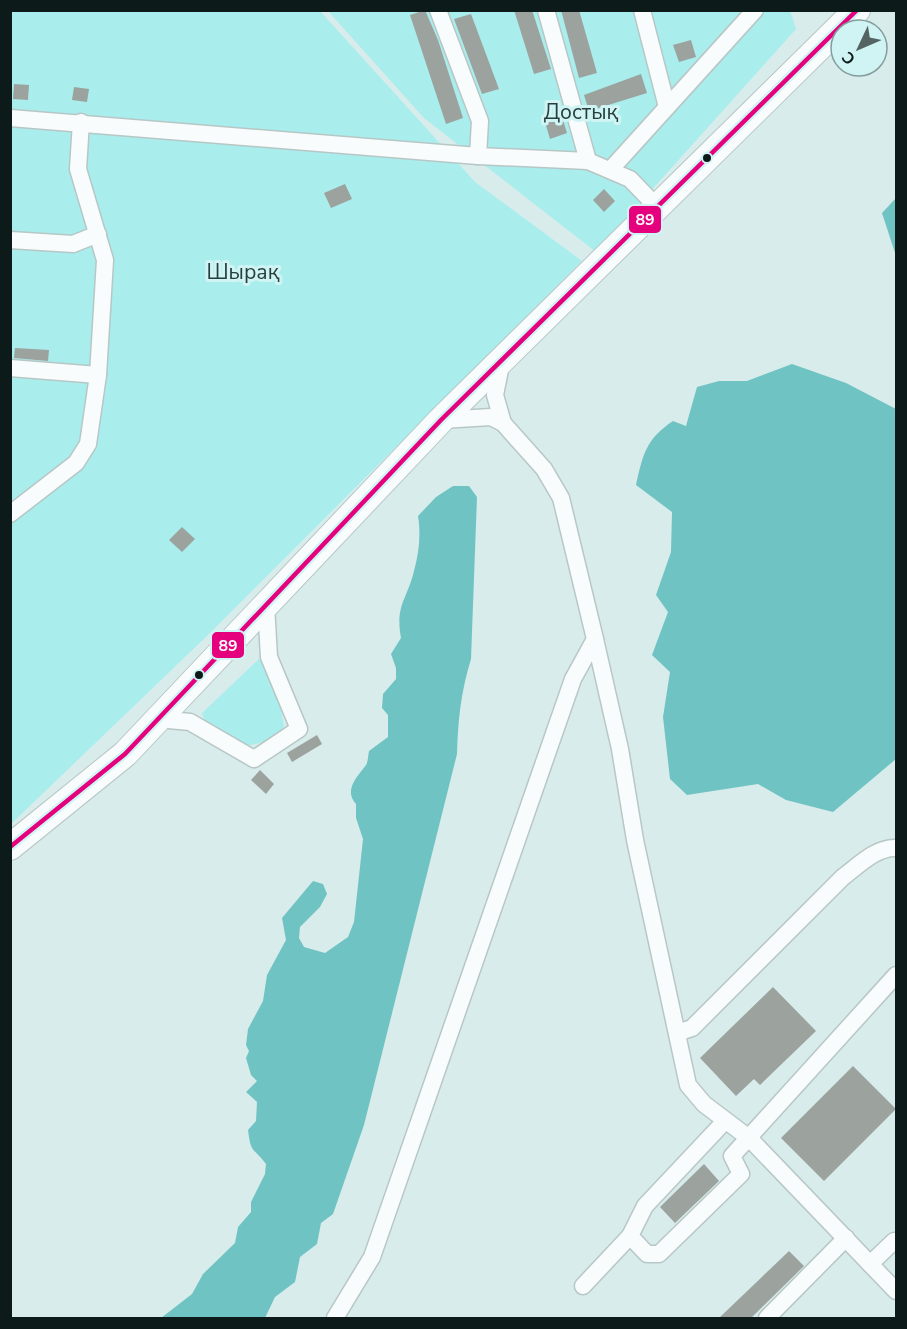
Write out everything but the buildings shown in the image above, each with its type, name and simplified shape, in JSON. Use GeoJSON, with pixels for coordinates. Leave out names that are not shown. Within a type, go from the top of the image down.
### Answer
{"type":"FeatureCollection","features":[{"type":"Feature","properties":{"kind":"highway"},"geometry":{"type":"LineString","coordinates":[[10,848],[125,754],[441,420],[857,10]]}},
{"type":"Feature","properties":{"kind":"street"},"geometry":{"type":"LineString","coordinates":[[438,10],[480,121],[478,156]]}},
{"type":"Feature","properties":{"kind":"street"},"geometry":{"type":"LineString","coordinates":[[546,10],[588,161]]}},
{"type":"Feature","properties":{"kind":"street"},"geometry":{"type":"LineString","coordinates":[[642,10],[667,107]]}},
{"type":"Feature","properties":{"kind":"street"},"geometry":{"type":"LineString","coordinates":[[611,169],[755,10]]}},
{"type":"Feature","properties":{"kind":"street"},"geometry":{"type":"LineString","coordinates":[[10,118],[478,156],[588,161],[630,179],[657,207]]}},
{"type":"Feature","properties":{"kind":"street"},"geometry":{"type":"LineString","coordinates":[[12,509],[76,463],[88,444],[98,375],[105,260],[78,169],[81,122]]}},
{"type":"Feature","properties":{"kind":"street"},"geometry":{"type":"LineString","coordinates":[[10,240],[73,244],[98,234]]}},
{"type":"Feature","properties":{"kind":"street"},"geometry":{"type":"LineString","coordinates":[[502,360],[495,395],[503,423]]}},
{"type":"Feature","properties":{"kind":"street"},"geometry":{"type":"LineString","coordinates":[[10,368],[98,375]]}},
{"type":"Feature","properties":{"kind":"street"},"geometry":{"type":"LineString","coordinates":[[441,420],[491,417],[503,423],[544,469],[561,498],[620,749],[635,840],[688,1085],[704,1104],[749,1138],[897,1291]]}},
{"type":"Feature","properties":{"kind":"street"},"geometry":{"type":"LineString","coordinates":[[158,719],[190,722],[254,759],[299,729],[269,657],[266,605]]}},
{"type":"Feature","properties":{"kind":"street"},"geometry":{"type":"LineString","coordinates":[[335,1318],[372,1257],[573,679],[595,639]]}},
{"type":"Feature","properties":{"kind":"street"},"geometry":{"type":"LineString","coordinates":[[677,1033],[692,1028],[843,878],[867,858],[890,848],[897,848]]}},
{"type":"Feature","properties":{"kind":"street"},"geometry":{"type":"LineString","coordinates":[[630,1236],[646,1254],[659,1254],[741,1174],[732,1156],[749,1138],[753,1130],[897,975]]}},
{"type":"Feature","properties":{"kind":"street"},"geometry":{"type":"LineString","coordinates":[[583,1286],[630,1236],[645,1206],[725,1121]]}},
{"type":"Feature","properties":{"kind":"street"},"geometry":{"type":"LineString","coordinates":[[766,1318],[846,1238]]}},
{"type":"Feature","properties":{"kind":"street"},"geometry":{"type":"LineString","coordinates":[[870,1264],[894,1241]]}},
{"type":"Feature","properties":{"kind":"green space","name":"Достық"},"geometry":{"type":"Polygon","coordinates":[[[790,10],[796,29],[596,252],[424,118],[328,11],[790,10]]]}},
{"type":"Feature","properties":{"kind":"green space","name":"Шырақ"},"geometry":{"type":"Polygon","coordinates":[[[11,11],[320,11],[475,182],[582,261],[209,634],[11,824],[11,11]]]}},
{"type":"Feature","properties":{"kind":"green space"},"geometry":{"type":"Polygon","coordinates":[[[261,657],[278,690],[284,727],[269,741],[241,747],[205,722],[202,713],[261,657]]]}},
{"type":"Feature","properties":{"kind":"shaded area"},"geometry":{"type":"Polygon","coordinates":[[[896,198],[896,256],[882,213],[896,198]]]}},
{"type":"Feature","properties":{"kind":"shaded area"},"geometry":{"type":"Polygon","coordinates":[[[792,364],[846,383],[896,409],[896,759],[833,812],[786,800],[758,784],[687,795],[670,779],[663,717],[670,672],[652,655],[668,612],[656,595],[671,552],[672,512],[636,485],[641,464],[651,441],[673,421],[686,426],[697,387],[719,381],[747,381],[792,364]]]}},
{"type":"Feature","properties":{"kind":"shaded area"},"geometry":{"type":"Polygon","coordinates":[[[453,486],[469,486],[477,497],[471,659],[461,706],[457,754],[364,1125],[333,1214],[321,1223],[317,1244],[300,1257],[295,1282],[275,1297],[265,1318],[161,1318],[192,1294],[203,1274],[235,1243],[238,1227],[251,1212],[251,1202],[265,1174],[266,1164],[253,1150],[249,1138],[248,1130],[256,1121],[257,1102],[246,1092],[257,1081],[251,1075],[246,1058],[249,1051],[246,1045],[248,1029],[263,1001],[267,975],[286,940],[282,918],[313,881],[323,884],[327,894],[320,907],[300,927],[299,938],[304,947],[325,953],[348,937],[354,922],[363,839],[356,818],[356,804],[352,799],[351,788],[367,764],[369,751],[388,737],[388,715],[382,708],[383,694],[396,679],[396,668],[391,654],[401,638],[401,610],[417,557],[418,516],[436,497],[453,486]]]}},
{"type":"Feature","properties":{"kind":"transit line","name":"89"},"geometry":{"type":"LineString","coordinates":[[10,847],[125,754],[441,420],[857,10]]}}]}
